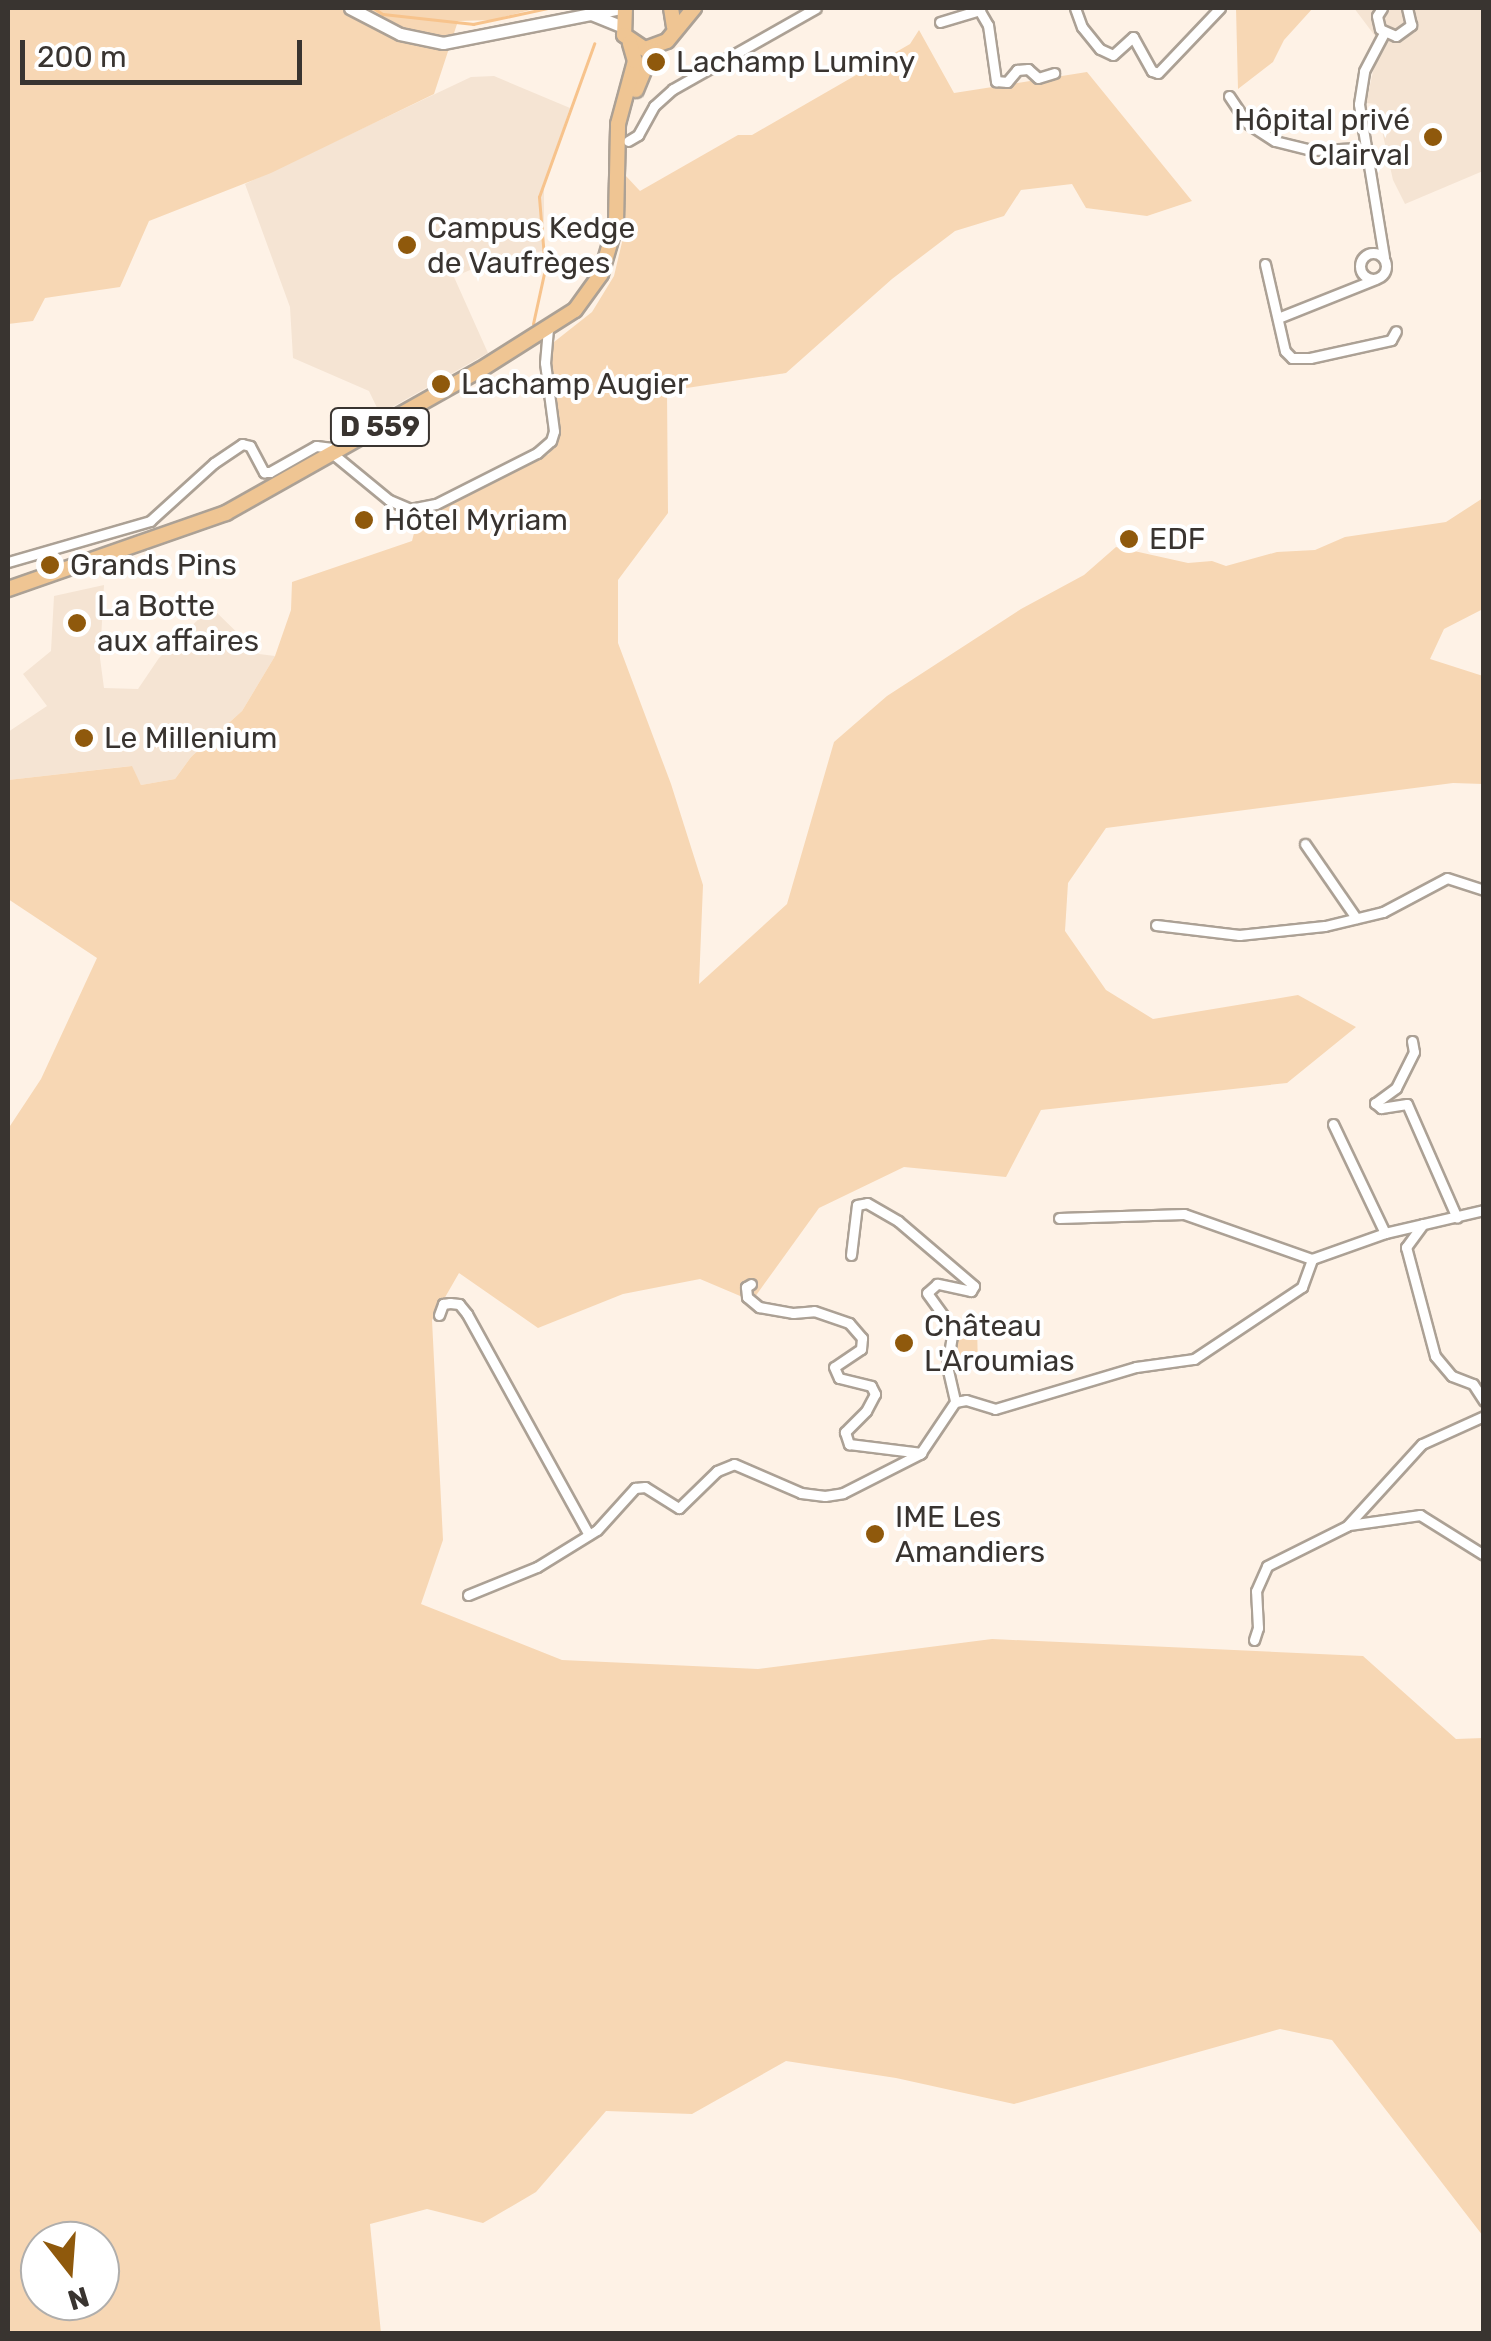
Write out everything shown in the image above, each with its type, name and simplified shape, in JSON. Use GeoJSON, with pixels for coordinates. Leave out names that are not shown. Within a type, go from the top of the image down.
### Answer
{"type":"FeatureCollection","features":[{"type":"Feature","properties":{"kind":"main road"},"geometry":{"type":"LineString","coordinates":[[623,8],[621,26],[635,61],[622,104],[623,141]]}},
{"type":"Feature","properties":{"kind":"main road"},"geometry":{"type":"LineString","coordinates":[[671,8],[674,27]]}},
{"type":"Feature","properties":{"kind":"main road"},"geometry":{"type":"LineString","coordinates":[[623,141],[653,49],[667,41],[674,27],[694,8]]}},
{"type":"Feature","properties":{"kind":"main road"},"geometry":{"type":"LineString","coordinates":[[630,43],[653,49]]}},
{"type":"Feature","properties":{"kind":"main road","name":"D 559"},"geometry":{"type":"LineString","coordinates":[[8,588],[226,513],[548,330],[585,298],[609,256],[623,141]]}},
{"type":"Feature","properties":{"kind":"street"},"geometry":{"type":"LineString","coordinates":[[350,8],[375,24],[443,43],[623,8]]}},
{"type":"Feature","properties":{"kind":"street"},"geometry":{"type":"LineString","coordinates":[[623,141],[638,135],[654,106],[673,89],[816,8]]}},
{"type":"Feature","properties":{"kind":"street"},"geometry":{"type":"LineString","coordinates":[[1076,8],[1082,27],[1100,50],[1113,55],[1134,37],[1152,71],[1158,73],[1220,8]]}},
{"type":"Feature","properties":{"kind":"street"},"geometry":{"type":"LineString","coordinates":[[1382,8],[1377,22],[1384,33],[1396,36],[1408,29],[1410,8]]}},
{"type":"Feature","properties":{"kind":"street"},"geometry":{"type":"LineString","coordinates":[[940,22],[979,9],[991,38],[996,81],[1007,82],[1017,70],[1028,68],[1038,78],[1054,73]]}},
{"type":"Feature","properties":{"kind":"street"},"geometry":{"type":"LineString","coordinates":[[590,14],[621,26]]}},
{"type":"Feature","properties":{"kind":"street"},"geometry":{"type":"LineString","coordinates":[[1278,318],[1376,279],[1386,270],[1360,104],[1370,54],[1384,33]]}},
{"type":"Feature","properties":{"kind":"street"},"geometry":{"type":"LineString","coordinates":[[1229,96],[1247,122],[1275,141],[1312,150],[1366,148]]}},
{"type":"Feature","properties":{"kind":"street"},"geometry":{"type":"LineString","coordinates":[[1376,279],[1364,276],[1362,260],[1372,252],[1384,257]]}},
{"type":"Feature","properties":{"kind":"street"},"geometry":{"type":"LineString","coordinates":[[1265,264],[1285,351],[1298,360],[1391,340],[1396,331]]}},
{"type":"Feature","properties":{"kind":"street"},"geometry":{"type":"LineString","coordinates":[[8,562],[150,521],[214,463],[242,444],[250,446],[264,472],[316,446],[337,451],[397,506],[410,509],[436,504],[538,453],[551,442],[554,431],[545,363],[548,330]]}},
{"type":"Feature","properties":{"kind":"street"},"geometry":{"type":"LineString","coordinates":[[1305,844],[1356,918]]}},
{"type":"Feature","properties":{"kind":"street"},"geometry":{"type":"LineString","coordinates":[[1156,925],[1240,934],[1356,918],[1394,907],[1447,878],[1484,890]]}},
{"type":"Feature","properties":{"kind":"street"},"geometry":{"type":"LineString","coordinates":[[1412,1041],[1414,1052],[1396,1088],[1375,1104],[1381,1108],[1407,1104],[1408,1114],[1457,1218]]}},
{"type":"Feature","properties":{"kind":"street"},"geometry":{"type":"LineString","coordinates":[[1334,1124],[1385,1234]]}},
{"type":"Feature","properties":{"kind":"street"},"geometry":{"type":"LineString","coordinates":[[851,1256],[857,1205],[867,1202],[898,1221],[974,1286],[971,1292],[937,1284],[927,1293],[953,1329],[947,1366],[955,1402]]}},
{"type":"Feature","properties":{"kind":"street"},"geometry":{"type":"LineString","coordinates":[[1059,1218],[1184,1214],[1312,1259],[1385,1234],[1484,1210]]}},
{"type":"Feature","properties":{"kind":"street"},"geometry":{"type":"LineString","coordinates":[[1423,1224],[1406,1247],[1435,1356],[1452,1376],[1473,1384],[1484,1401]]}},
{"type":"Feature","properties":{"kind":"street"},"geometry":{"type":"LineString","coordinates":[[468,1595],[523,1574],[590,1535],[641,1486],[679,1508],[717,1471],[734,1464],[801,1493],[834,1496],[921,1453],[955,1402],[966,1400],[979,1408],[996,1409],[1136,1368],[1194,1360],[1302,1287],[1312,1259]]}},
{"type":"Feature","properties":{"kind":"street"},"geometry":{"type":"LineString","coordinates":[[751,1284],[745,1290],[747,1297],[760,1307],[794,1313],[814,1310],[849,1323],[862,1338],[861,1348],[834,1367],[838,1378],[871,1386],[875,1394],[866,1412],[845,1432],[849,1444],[921,1453]]}},
{"type":"Feature","properties":{"kind":"street"},"geometry":{"type":"LineString","coordinates":[[439,1315],[450,1302],[460,1304],[467,1314],[590,1535]]}},
{"type":"Feature","properties":{"kind":"street"},"geometry":{"type":"LineString","coordinates":[[1347,1526],[1422,1444],[1484,1416]]}},
{"type":"Feature","properties":{"kind":"street"},"geometry":{"type":"LineString","coordinates":[[1254,1640],[1258,1628],[1256,1591],[1267,1566],[1347,1526],[1420,1516],[1484,1555]]}},
{"type":"Feature","properties":{"kind":"shaded area"},"geometry":{"type":"Polygon","coordinates":[[[8,8],[538,8],[492,20],[458,21],[434,94],[271,173],[149,221],[120,287],[45,298],[33,321],[8,324],[8,8]]]}},
{"type":"Feature","properties":{"kind":"shaded area"},"geometry":{"type":"Polygon","coordinates":[[[1236,8],[1313,8],[1284,40],[1273,62],[1238,89],[1236,8]]]}},
{"type":"Feature","properties":{"kind":"shaded area","name":"Hôpital privé Clairval"},"geometry":{"type":"Polygon","coordinates":[[[1354,8],[1483,8],[1483,171],[1405,204],[1393,180],[1376,104],[1366,103],[1374,67],[1384,48],[1354,8]]]}},
{"type":"Feature","properties":{"kind":"shaded area"},"geometry":{"type":"Polygon","coordinates":[[[919,30],[954,93],[1087,72],[1192,201],[1147,216],[1086,208],[1072,184],[1021,190],[1004,216],[955,231],[892,279],[786,373],[667,391],[668,513],[618,580],[618,643],[671,784],[703,885],[699,984],[787,904],[834,742],[887,696],[1021,609],[1084,575],[1116,547],[1188,563],[1212,561],[1226,566],[1277,552],[1315,550],[1345,537],[1446,522],[1483,498],[1483,609],[1444,629],[1430,659],[1483,676],[1483,784],[1453,783],[1106,828],[1068,883],[1065,931],[1106,990],[1153,1019],[1298,995],[1356,1027],[1287,1083],[1041,1110],[1006,1177],[904,1167],[819,1208],[752,1301],[700,1279],[623,1294],[538,1328],[459,1273],[432,1320],[443,1540],[421,1604],[562,1660],[758,1669],[992,1639],[1363,1656],[1456,1739],[1483,1738],[1483,2236],[1332,2040],[1280,2029],[1014,2104],[896,2078],[786,2061],[692,2114],[606,2111],[536,2192],[483,2223],[427,2209],[370,2224],[381,2333],[8,2333],[8,1129],[41,1079],[97,958],[8,899],[8,780],[132,766],[141,785],[175,779],[191,757],[242,711],[275,656],[291,610],[292,582],[412,541],[419,514],[445,507],[549,454],[560,435],[551,363],[554,342],[592,312],[614,276],[623,238],[625,175],[640,191],[738,135],[752,135],[910,44],[919,30]]]}},
{"type":"Feature","properties":{"kind":"shaded area","name":"Campus Kedge de Vaufrèges"},"geometry":{"type":"Polygon","coordinates":[[[494,76],[570,108],[544,184],[544,251],[500,257],[454,277],[488,353],[380,414],[369,391],[293,358],[290,307],[245,184],[471,77],[494,76]]]}},
{"type":"Feature","properties":{"kind":"shaded area"},"geometry":{"type":"Polygon","coordinates":[[[104,585],[100,658],[104,688],[138,689],[159,658],[211,607],[259,654],[275,656],[242,711],[191,757],[175,779],[141,785],[131,766],[8,780],[8,732],[47,706],[23,674],[51,651],[54,596],[104,585]]]}},
{"type":"Feature","properties":{"kind":"shaded area"},"geometry":{"type":"Polygon","coordinates":[[[958,1326],[977,1326],[978,1368],[958,1369],[958,1326]]]}},
{"type":"Feature","properties":{"kind":"waterway"},"geometry":{"type":"LineString","coordinates":[[374,8],[383,14],[473,24],[548,8]]}},
{"type":"Feature","properties":{"kind":"waterway"},"geometry":{"type":"LineString","coordinates":[[533,324],[545,269],[539,197],[594,44]]}},
{"type":"Feature","properties":{"kind":"place","name":"Lachamp Luminy"},"geometry":{"type":"Point","coordinates":[656,62]}},
{"type":"Feature","properties":{"kind":"place","name":"Hôpital privé Clairval"},"geometry":{"type":"Point","coordinates":[1433,137]}},
{"type":"Feature","properties":{"kind":"place","name":"Campus Kedge de Vaufrèges"},"geometry":{"type":"Point","coordinates":[407,245]}},
{"type":"Feature","properties":{"kind":"place","name":"Lachamp Augier"},"geometry":{"type":"Point","coordinates":[441,384]}},
{"type":"Feature","properties":{"kind":"place","name":"Hôtel Myriam"},"geometry":{"type":"Point","coordinates":[364,520]}},
{"type":"Feature","properties":{"kind":"place","name":"EDF"},"geometry":{"type":"Point","coordinates":[1129,539]}},
{"type":"Feature","properties":{"kind":"place","name":"Grands Pins"},"geometry":{"type":"Point","coordinates":[50,565]}},
{"type":"Feature","properties":{"kind":"place","name":"La Botte aux affaires"},"geometry":{"type":"Point","coordinates":[77,623]}},
{"type":"Feature","properties":{"kind":"place","name":"Le Millenium"},"geometry":{"type":"Point","coordinates":[84,738]}},
{"type":"Feature","properties":{"kind":"place","name":"Château L'Aroumias"},"geometry":{"type":"Point","coordinates":[904,1343]}},
{"type":"Feature","properties":{"kind":"place","name":"IME Les Amandiers"},"geometry":{"type":"Point","coordinates":[875,1534]}}]}
